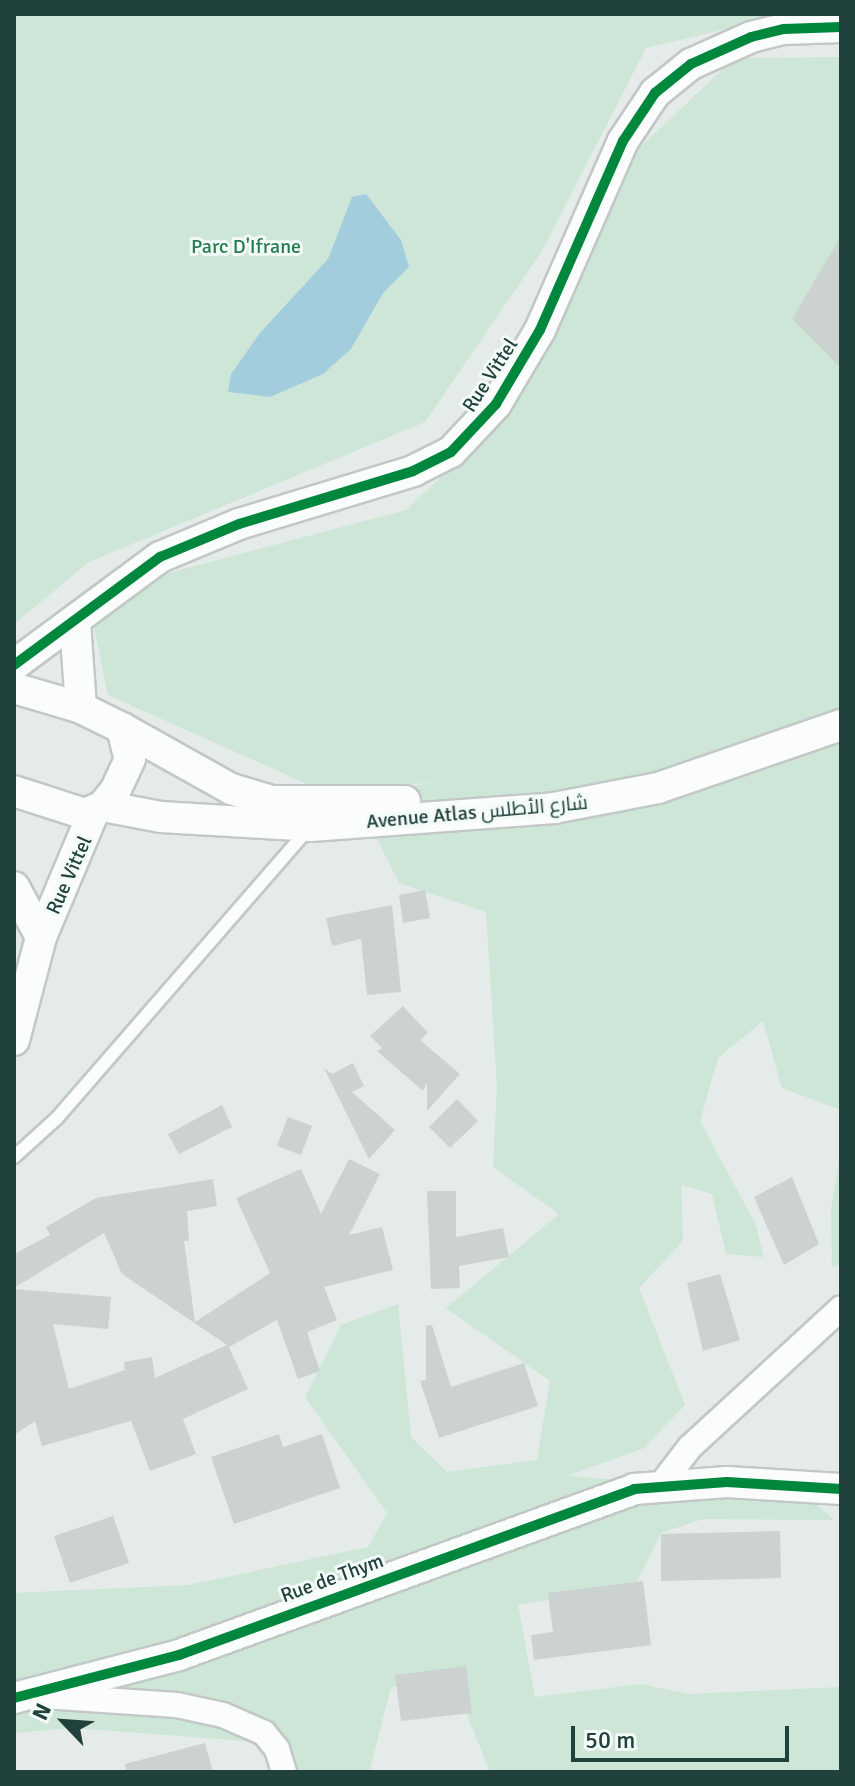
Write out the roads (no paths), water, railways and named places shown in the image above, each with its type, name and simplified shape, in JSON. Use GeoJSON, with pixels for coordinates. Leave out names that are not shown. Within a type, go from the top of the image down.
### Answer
{"type":"FeatureCollection","features":[{"type":"Feature","properties":{"kind":"street","name":"Rue Vittel"},"geometry":{"type":"LineString","coordinates":[[14,665],[75,622],[110,590],[160,557],[239,524],[413,471],[451,452],[496,404],[533,342],[623,141],[655,93],[691,64],[751,37],[784,29],[841,27]]}},
{"type":"Feature","properties":{"kind":"street"},"geometry":{"type":"LineString","coordinates":[[75,622],[81,708]]}},
{"type":"Feature","properties":{"kind":"street","name":"Avenue Atlas شارع الأطلس"},"geometry":{"type":"LineString","coordinates":[[14,688],[81,708],[231,789],[272,801],[447,801],[548,791],[652,770],[841,705]]}},
{"type":"Feature","properties":{"kind":"street","name":"Avenue Atlas شارع الأطلس"},"geometry":{"type":"LineString","coordinates":[[14,791],[71,812],[98,808],[161,817],[311,826],[604,800],[658,788],[841,725]]}},
{"type":"Feature","properties":{"kind":"street","name":"Rue Vittel"},"geometry":{"type":"LineString","coordinates":[[14,1040],[41,937],[98,808],[130,759],[122,728]]}},
{"type":"Feature","properties":{"kind":"street","name":"Rue Vittel"},"geometry":{"type":"LineString","coordinates":[[14,887],[41,937]]}},
{"type":"Feature","properties":{"kind":"street"},"geometry":{"type":"LineString","coordinates":[[660,1486],[690,1447],[841,1308]]}},
{"type":"Feature","properties":{"kind":"street","name":"Rue de Thym"},"geometry":{"type":"LineString","coordinates":[[22,1697],[179,1655],[603,1498],[660,1486],[727,1482],[841,1489]]}},
{"type":"Feature","properties":{"kind":"street"},"geometry":{"type":"LineString","coordinates":[[22,1697],[177,1705],[223,1715],[264,1733],[277,1749],[284,1772]]}},
{"type":"Feature","properties":{"kind":"lane"},"geometry":{"type":"LineString","coordinates":[[14,1157],[57,1118],[311,826]]}},
{"type":"Feature","properties":{"kind":"water"},"geometry":{"type":"Polygon","coordinates":[[[366,194],[401,240],[409,267],[383,293],[351,349],[323,374],[270,397],[228,392],[231,374],[260,333],[328,259],[352,197],[366,194]]]}},
{"type":"Feature","properties":{"kind":"park label","name":"Parc D'Ifrane"},"geometry":{"type":"Point","coordinates":[246,246]}}]}
